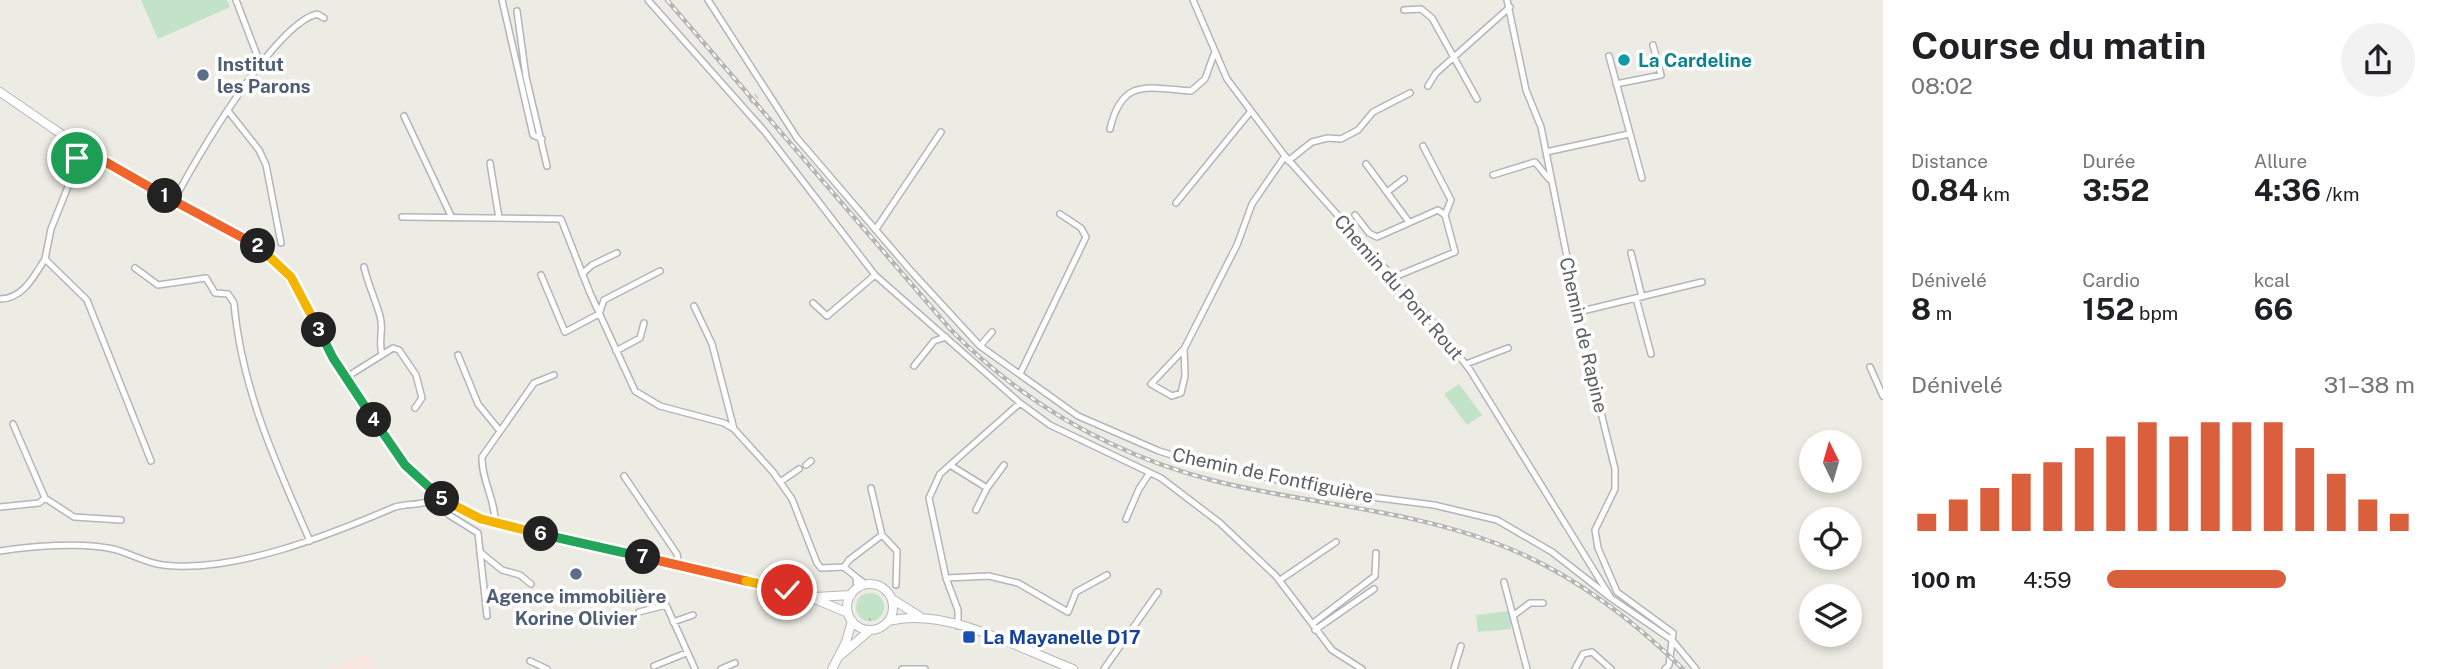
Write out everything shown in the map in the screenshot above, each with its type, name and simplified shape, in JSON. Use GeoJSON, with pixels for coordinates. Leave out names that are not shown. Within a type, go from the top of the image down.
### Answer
{"type":"FeatureCollection","features":[{"type":"Feature","properties":{"kind":"street"},"geometry":{"type":"LineString","coordinates":[[236,0],[260,63]]}},
{"type":"Feature","properties":{"kind":"street"},"geometry":{"type":"LineString","coordinates":[[502,0],[533,135],[542,139]]}},
{"type":"Feature","properties":{"kind":"street"},"geometry":{"type":"LineString","coordinates":[[648,0],[765,132],[875,275],[1020,403],[1050,425],[1161,478],[1220,523],[1280,580],[1332,650],[1362,669]]}},
{"type":"Feature","properties":{"kind":"street","name":"Chemin de Fontfiguière"},"geometry":{"type":"LineString","coordinates":[[708,0],[797,138],[876,229],[981,346],[1078,416],[1184,459],[1340,493],[1434,505],[1497,520],[1552,552],[1611,598]]}},
{"type":"Feature","properties":{"kind":"street","name":"Chemin du Pont Rout"},"geometry":{"type":"LineString","coordinates":[[1193,0],[1227,79],[1286,159],[1431,320],[1465,365],[1611,598],[1672,639]]}},
{"type":"Feature","properties":{"kind":"street","name":"Chemin de Rapine"},"geometry":{"type":"LineString","coordinates":[[1507,0],[1526,90],[1541,127],[1578,312],[1615,469],[1615,489],[1595,530],[1598,548],[1617,592],[1673,633],[1672,639]]}},
{"type":"Feature","properties":{"kind":"street"},"geometry":{"type":"LineString","coordinates":[[1428,86],[1436,73],[1456,59],[1510,7]]}},
{"type":"Feature","properties":{"kind":"street"},"geometry":{"type":"LineString","coordinates":[[1404,10],[1421,9],[1432,18],[1477,99]]}},
{"type":"Feature","properties":{"kind":"street"},"geometry":{"type":"LineString","coordinates":[[517,10],[526,77],[547,166]]}},
{"type":"Feature","properties":{"kind":"street"},"geometry":{"type":"LineString","coordinates":[[174,201],[268,51],[306,17],[317,14],[324,18]]}},
{"type":"Feature","properties":{"kind":"street"},"geometry":{"type":"LineString","coordinates":[[1616,84],[1661,75],[1653,45]]}},
{"type":"Feature","properties":{"kind":"street"},"geometry":{"type":"LineString","coordinates":[[1110,129],[1112,117],[1128,93],[1137,87],[1192,90],[1205,79],[1214,54]]}},
{"type":"Feature","properties":{"kind":"street"},"geometry":{"type":"LineString","coordinates":[[1609,56],[1642,178]]}},
{"type":"Feature","properties":{"kind":"street"},"geometry":{"type":"LineString","coordinates":[[757,96],[765,89]]}},
{"type":"Feature","properties":{"kind":"street"},"geometry":{"type":"LineString","coordinates":[[0,92],[86,150],[257,246],[282,267],[299,290],[345,378],[405,465],[450,504],[495,523],[815,597],[869,630]]}},
{"type":"Feature","properties":{"kind":"street"},"geometry":{"type":"LineString","coordinates":[[1184,349],[1185,376],[1181,393],[1172,396],[1151,384],[1184,349],[1237,244],[1252,204],[1286,159],[1312,142],[1328,138],[1341,139],[1358,130],[1373,112],[1410,93]]}},
{"type":"Feature","properties":{"kind":"street"},"geometry":{"type":"LineString","coordinates":[[743,109],[750,102]]}},
{"type":"Feature","properties":{"kind":"street"},"geometry":{"type":"LineString","coordinates":[[229,111],[259,150],[266,165],[281,243]]}},
{"type":"Feature","properties":{"kind":"street"},"geometry":{"type":"LineString","coordinates":[[1176,203],[1251,111]]}},
{"type":"Feature","properties":{"kind":"street"},"geometry":{"type":"LineString","coordinates":[[404,116],[452,218]]}},
{"type":"Feature","properties":{"kind":"street"},"geometry":{"type":"LineString","coordinates":[[876,229],[941,132]]}},
{"type":"Feature","properties":{"kind":"street"},"geometry":{"type":"LineString","coordinates":[[1546,152],[1629,134]]}},
{"type":"Feature","properties":{"kind":"street"},"geometry":{"type":"LineString","coordinates":[[1392,278],[1455,252],[1445,215],[1451,200],[1423,146]]}},
{"type":"Feature","properties":{"kind":"street"},"geometry":{"type":"LineString","coordinates":[[0,299],[9,299],[28,286],[45,259],[51,229],[76,167],[86,150]]}},
{"type":"Feature","properties":{"kind":"street"},"geometry":{"type":"LineString","coordinates":[[1493,175],[1535,162],[1552,185]]}},
{"type":"Feature","properties":{"kind":"street"},"geometry":{"type":"LineString","coordinates":[[490,163],[499,218]]}},
{"type":"Feature","properties":{"kind":"street"},"geometry":{"type":"LineString","coordinates":[[1366,164],[1409,222]]}},
{"type":"Feature","properties":{"kind":"street"},"geometry":{"type":"LineString","coordinates":[[1387,192],[1404,179]]}},
{"type":"Feature","properties":{"kind":"street"},"geometry":{"type":"LineString","coordinates":[[1355,215],[1369,233],[1377,237],[1437,210],[1445,215]]}},
{"type":"Feature","properties":{"kind":"street"},"geometry":{"type":"LineString","coordinates":[[1020,374],[1086,237],[1081,228],[1060,215]]}},
{"type":"Feature","properties":{"kind":"street"},"geometry":{"type":"LineString","coordinates":[[402,218],[561,219],[599,314],[635,391],[646,400],[671,410],[724,423],[734,429],[792,499],[817,564],[821,568],[844,567],[867,585],[879,586],[892,599],[922,617],[958,626],[1073,669]]}},
{"type":"Feature","properties":{"kind":"street"},"geometry":{"type":"LineString","coordinates":[[582,274],[592,265],[617,253]]}},
{"type":"Feature","properties":{"kind":"street"},"geometry":{"type":"LineString","coordinates":[[1630,253],[1651,354]]}},
{"type":"Feature","properties":{"kind":"street"},"geometry":{"type":"LineString","coordinates":[[45,259],[87,300],[152,461]]}},
{"type":"Feature","properties":{"kind":"street"},"geometry":{"type":"LineString","coordinates":[[364,267],[380,317],[382,329],[379,343],[383,355]]}},
{"type":"Feature","properties":{"kind":"street"},"geometry":{"type":"LineString","coordinates":[[135,268],[158,285],[206,278],[215,293],[228,294],[234,303],[246,377],[269,448],[310,541]]}},
{"type":"Feature","properties":{"kind":"street"},"geometry":{"type":"LineString","coordinates":[[541,275],[565,332],[599,314],[604,300],[660,271]]}},
{"type":"Feature","properties":{"kind":"street"},"geometry":{"type":"LineString","coordinates":[[813,303],[827,316],[875,275]]}},
{"type":"Feature","properties":{"kind":"street"},"geometry":{"type":"LineString","coordinates":[[1578,312],[1702,282]]}},
{"type":"Feature","properties":{"kind":"street"},"geometry":{"type":"LineString","coordinates":[[694,306],[712,344],[734,429]]}},
{"type":"Feature","properties":{"kind":"street"},"geometry":{"type":"LineString","coordinates":[[616,351],[640,338],[644,323]]}},
{"type":"Feature","properties":{"kind":"street"},"geometry":{"type":"LineString","coordinates":[[981,346],[992,332]]}},
{"type":"Feature","properties":{"kind":"street"},"geometry":{"type":"LineString","coordinates":[[914,366],[934,341],[946,337]]}},
{"type":"Feature","properties":{"kind":"street"},"geometry":{"type":"LineString","coordinates":[[345,378],[393,348],[399,350],[416,375],[422,398],[415,408]]}},
{"type":"Feature","properties":{"kind":"street"},"geometry":{"type":"LineString","coordinates":[[1465,365],[1508,348]]}},
{"type":"Feature","properties":{"kind":"street"},"geometry":{"type":"LineString","coordinates":[[458,355],[478,404],[500,431]]}},
{"type":"Feature","properties":{"kind":"street"},"geometry":{"type":"LineString","coordinates":[[1870,366],[1883,396]]}},
{"type":"Feature","properties":{"kind":"street"},"geometry":{"type":"LineString","coordinates":[[495,523],[496,510],[482,470],[482,457],[534,383],[554,374]]}},
{"type":"Feature","properties":{"kind":"street"},"geometry":{"type":"LineString","coordinates":[[958,626],[958,610],[946,578],[929,498],[940,474],[1020,403]]}},
{"type":"Feature","properties":{"kind":"street"},"geometry":{"type":"LineString","coordinates":[[13,424],[45,498],[75,517],[121,520]]}},
{"type":"Feature","properties":{"kind":"street"},"geometry":{"type":"LineString","coordinates":[[950,465],[987,488]]}},
{"type":"Feature","properties":{"kind":"street"},"geometry":{"type":"LineString","coordinates":[[976,510],[987,488],[1004,465]]}},
{"type":"Feature","properties":{"kind":"street"},"geometry":{"type":"LineString","coordinates":[[780,482],[799,469]]}},
{"type":"Feature","properties":{"kind":"street"},"geometry":{"type":"LineString","coordinates":[[1126,519],[1149,474]]}},
{"type":"Feature","properties":{"kind":"street"},"geometry":{"type":"LineString","coordinates":[[624,476],[677,554],[679,566]]}},
{"type":"Feature","properties":{"kind":"street"},"geometry":{"type":"LineString","coordinates":[[871,488],[882,535],[897,551],[896,585]]}},
{"type":"Feature","properties":{"kind":"street"},"geometry":{"type":"LineString","coordinates":[[0,551],[91,547],[113,549],[137,560],[164,566],[214,565],[310,541],[395,507],[410,502],[428,502],[438,496]]}},
{"type":"Feature","properties":{"kind":"street"},"geometry":{"type":"LineString","coordinates":[[0,508],[39,503],[45,498]]}},
{"type":"Feature","properties":{"kind":"street"},"geometry":{"type":"LineString","coordinates":[[450,504],[446,510],[449,515],[478,533],[486,617]]}},
{"type":"Feature","properties":{"kind":"street"},"geometry":{"type":"LineString","coordinates":[[844,567],[849,560],[882,535]]}},
{"type":"Feature","properties":{"kind":"street"},"geometry":{"type":"LineString","coordinates":[[1280,580],[1336,541]]}},
{"type":"Feature","properties":{"kind":"street"},"geometry":{"type":"LineString","coordinates":[[480,552],[502,569],[520,575],[531,584]]}},
{"type":"Feature","properties":{"kind":"street"},"geometry":{"type":"LineString","coordinates":[[1314,627],[1375,576],[1377,552]]}},
{"type":"Feature","properties":{"kind":"street"},"geometry":{"type":"LineString","coordinates":[[946,578],[989,576],[1018,583],[1068,611],[1076,592],[1107,575]]}},
{"type":"Feature","properties":{"kind":"street"},"geometry":{"type":"LineString","coordinates":[[840,656],[856,577]]}},
{"type":"Feature","properties":{"kind":"street"},"geometry":{"type":"LineString","coordinates":[[1504,582],[1527,669]]}},
{"type":"Feature","properties":{"kind":"street"},"geometry":{"type":"LineString","coordinates":[[815,597],[854,592],[867,585]]}},
{"type":"Feature","properties":{"kind":"street"},"geometry":{"type":"LineString","coordinates":[[1314,627],[1374,589]]}},
{"type":"Feature","properties":{"kind":"street"},"geometry":{"type":"LineString","coordinates":[[1104,669],[1158,592]]}},
{"type":"Feature","properties":{"kind":"street"},"geometry":{"type":"LineString","coordinates":[[889,621],[893,610],[892,599]]}},
{"type":"Feature","properties":{"kind":"street"},"geometry":{"type":"LineString","coordinates":[[1514,615],[1530,603],[1543,603]]}},
{"type":"Feature","properties":{"kind":"street"},"geometry":{"type":"LineString","coordinates":[[639,612],[666,605],[695,669]]}},
{"type":"Feature","properties":{"kind":"street"},"geometry":{"type":"LineString","coordinates":[[673,622],[693,615]]}},
{"type":"Feature","properties":{"kind":"street"},"geometry":{"type":"LineString","coordinates":[[832,669],[840,656],[869,630],[880,628],[889,621],[922,617]]}},
{"type":"Feature","properties":{"kind":"street"},"geometry":{"type":"LineString","coordinates":[[1665,669],[1669,665],[1672,639]]}},
{"type":"Feature","properties":{"kind":"street"},"geometry":{"type":"LineString","coordinates":[[1672,639],[1696,669]]}},
{"type":"Feature","properties":{"kind":"street"},"geometry":{"type":"LineString","coordinates":[[1454,669],[1461,646]]}},
{"type":"Feature","properties":{"kind":"street"},"geometry":{"type":"LineString","coordinates":[[1575,669],[1583,654],[1592,652],[1611,669]]}},
{"type":"Feature","properties":{"kind":"street"},"geometry":{"type":"LineString","coordinates":[[654,666],[687,653]]}},
{"type":"Feature","properties":{"kind":"street"},"geometry":{"type":"LineString","coordinates":[[530,661],[547,669]]}},
{"type":"Feature","properties":{"kind":"street"},"geometry":{"type":"LineString","coordinates":[[721,669],[735,663]]}},
{"type":"Feature","properties":{"kind":"street"},"geometry":{"type":"LineString","coordinates":[[902,669],[925,669]]}},
{"type":"Feature","properties":{"kind":"shaded area"},"geometry":{"type":"Polygon","coordinates":[[[370,654],[378,669],[329,669],[352,659],[370,654]]]}},
{"type":"Feature","properties":{"kind":"green space"},"geometry":{"type":"Polygon","coordinates":[[[141,0],[227,0],[230,7],[158,39],[141,0]]]}},
{"type":"Feature","properties":{"kind":"green space"},"geometry":{"type":"Polygon","coordinates":[[[1459,384],[1482,415],[1467,425],[1444,394],[1459,384]]]}},
{"type":"Feature","properties":{"kind":"green space"},"geometry":{"type":"Polygon","coordinates":[[[870,593],[880,597],[884,607],[880,617],[870,621],[860,617],[856,607],[860,597],[870,593]]]}},
{"type":"Feature","properties":{"kind":"green space"},"geometry":{"type":"Polygon","coordinates":[[[1510,611],[1511,629],[1478,632],[1476,615],[1510,611]]]}},
{"type":"Feature","properties":{"kind":"tunnel"},"geometry":{"type":"LineString","coordinates":[[750,102],[757,96]]}},
{"type":"Feature","properties":{"kind":"railway"},"geometry":{"type":"LineString","coordinates":[[667,0],[951,330],[1009,382],[1040,404],[1107,442],[1178,470],[1250,489],[1426,522],[1495,543],[1547,566],[1595,596],[1641,631],[1683,669]]}},
{"type":"Feature","properties":{"kind":"place","name":"La Cardeline"},"geometry":{"type":"Point","coordinates":[1624,60]}},
{"type":"Feature","properties":{"kind":"place","name":"Institut les Parons"},"geometry":{"type":"Point","coordinates":[203,75]}},
{"type":"Feature","properties":{"kind":"place","name":"Agence immobilière Korine Olivier"},"geometry":{"type":"Point","coordinates":[576,574]}},
{"type":"Feature","properties":{"kind":"place","name":"La Mayanelle D17"},"geometry":{"type":"Point","coordinates":[969,637]}},
{"type":"Feature","properties":{"kind":"route"},"geometry":{"type":"LineString","coordinates":[[77,158],[83,149],[257,246],[272,257],[291,277],[345,378],[405,465],[421,482],[449,503],[495,523],[787,590]]}}]}
